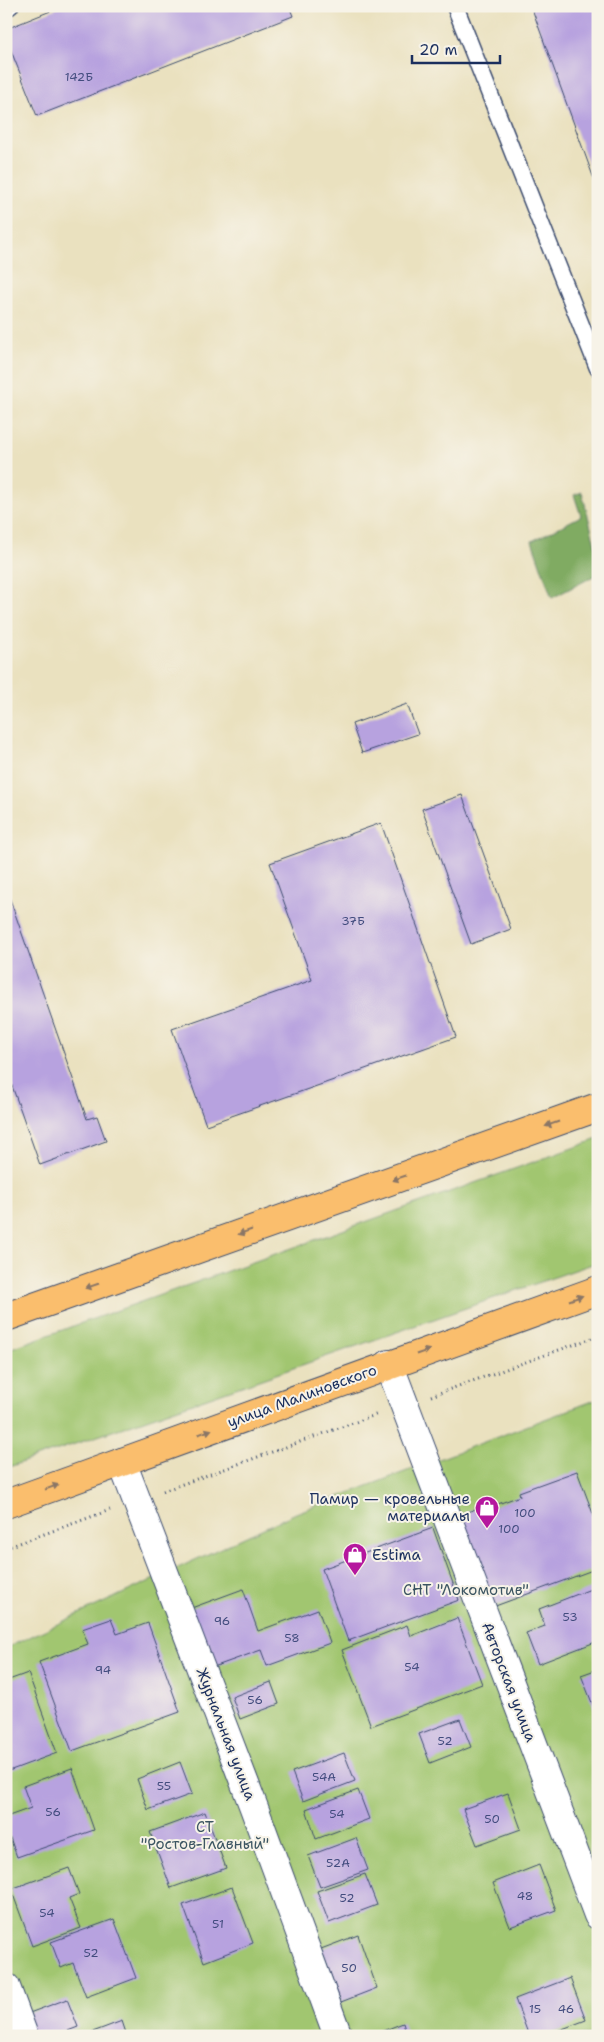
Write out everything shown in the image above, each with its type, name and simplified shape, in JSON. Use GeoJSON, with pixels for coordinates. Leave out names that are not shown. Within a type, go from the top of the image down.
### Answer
{"type":"FeatureCollection","features":[{"type":"Feature","properties":{"kind":"highway"},"geometry":{"type":"LineString","coordinates":[[6,1317],[598,1107]]}},
{"type":"Feature","properties":{"kind":"highway","name":"улица Малиновского"},"geometry":{"type":"LineString","coordinates":[[6,1504],[598,1290]]}},
{"type":"Feature","properties":{"kind":"street","name":"Авторская улица"},"geometry":{"type":"LineString","coordinates":[[389,1364],[598,1916]]}},
{"type":"Feature","properties":{"kind":"street","name":"Журнальная улица"},"geometry":{"type":"LineString","coordinates":[[122,1462],[338,2036]]}},
{"type":"Feature","properties":{"kind":"street"},"geometry":{"type":"LineString","coordinates":[[6,1987],[24,2036]]}},
{"type":"Feature","properties":{"kind":"lane"},"geometry":{"type":"LineString","coordinates":[[455,6],[598,368]]}},
{"type":"Feature","properties":{"kind":"path"},"geometry":{"type":"LineString","coordinates":[[6,1548],[598,1336]]}},
{"type":"Feature","properties":{"kind":"green space"},"geometry":{"type":"Polygon","coordinates":[[[582,492],[596,548],[596,575],[552,598],[532,541],[581,516],[574,495],[582,492]]]}},
{"type":"Feature","properties":{"kind":"green space"},"geometry":{"type":"Polygon","coordinates":[[[598,1139],[598,1262],[6,1468],[6,1350],[598,1139]]]}},
{"type":"Feature","properties":{"kind":"green space"},"geometry":{"type":"Polygon","coordinates":[[[598,1399],[598,2036],[6,2036],[6,1648],[296,1513],[598,1399]]]}},
{"type":"Feature","properties":{"kind":"building"},"geometry":{"type":"Polygon","coordinates":[[[63,6],[289,6],[293,16],[37,116],[6,38],[6,29],[63,6]]]}},
{"type":"Feature","properties":{"kind":"building"},"geometry":{"type":"Polygon","coordinates":[[[531,6],[598,6],[598,190],[531,6]]]}},
{"type":"Feature","properties":{"kind":"building"},"geometry":{"type":"Polygon","coordinates":[[[407,704],[418,734],[362,753],[352,724],[407,704]]]}},
{"type":"Feature","properties":{"kind":"building"},"geometry":{"type":"Polygon","coordinates":[[[462,795],[511,929],[471,944],[422,809],[462,795]]]}},
{"type":"Feature","properties":{"kind":"building"},"geometry":{"type":"Polygon","coordinates":[[[381,823],[456,1037],[206,1125],[172,1029],[312,980],[270,863],[381,823]]]}},
{"type":"Feature","properties":{"kind":"building"},"geometry":{"type":"Polygon","coordinates":[[[6,888],[87,1119],[97,1116],[106,1141],[40,1165],[6,1069],[6,888]]]}},
{"type":"Feature","properties":{"kind":"building"},"geometry":{"type":"Polygon","coordinates":[[[577,1471],[598,1527],[598,1568],[490,1608],[455,1517],[483,1506],[484,1509],[520,1496],[519,1492],[577,1471]]]}},
{"type":"Feature","properties":{"kind":"building"},"geometry":{"type":"Polygon","coordinates":[[[433,1528],[459,1600],[348,1641],[322,1569],[433,1528]]]}},
{"type":"Feature","properties":{"kind":"building"},"geometry":{"type":"Polygon","coordinates":[[[596,1587],[598,1641],[538,1664],[526,1633],[545,1626],[539,1609],[596,1587]]]}},
{"type":"Feature","properties":{"kind":"building"},"geometry":{"type":"Polygon","coordinates":[[[243,1589],[258,1631],[318,1609],[330,1643],[267,1666],[261,1650],[208,1669],[186,1610],[243,1589]]]}},
{"type":"Feature","properties":{"kind":"building"},"geometry":{"type":"Polygon","coordinates":[[[457,1618],[482,1684],[371,1726],[342,1650],[407,1625],[411,1636],[457,1618]]]}},
{"type":"Feature","properties":{"kind":"building"},"geometry":{"type":"Polygon","coordinates":[[[111,1619],[117,1634],[148,1623],[180,1712],[72,1751],[39,1662],[88,1644],[82,1629],[111,1619]]]}},
{"type":"Feature","properties":{"kind":"building"},"geometry":{"type":"Polygon","coordinates":[[[598,1669],[598,1718],[581,1675],[598,1669]]]}},
{"type":"Feature","properties":{"kind":"building"},"geometry":{"type":"Polygon","coordinates":[[[28,1673],[57,1753],[6,1772],[6,1681],[28,1673]]]}},
{"type":"Feature","properties":{"kind":"building"},"geometry":{"type":"Polygon","coordinates":[[[271,1682],[279,1704],[240,1719],[232,1697],[271,1682]]]}},
{"type":"Feature","properties":{"kind":"building"},"geometry":{"type":"Polygon","coordinates":[[[460,1719],[471,1747],[430,1763],[419,1734],[460,1719]]]}},
{"type":"Feature","properties":{"kind":"building"},"geometry":{"type":"Polygon","coordinates":[[[344,1753],[355,1781],[303,1801],[292,1772],[344,1753]]]}},
{"type":"Feature","properties":{"kind":"building"},"geometry":{"type":"Polygon","coordinates":[[[180,1762],[192,1794],[148,1810],[137,1779],[180,1762]]]}},
{"type":"Feature","properties":{"kind":"building"},"geometry":{"type":"Polygon","coordinates":[[[72,1768],[94,1830],[17,1857],[6,1827],[6,1817],[31,1808],[23,1786],[72,1768]]]}},
{"type":"Feature","properties":{"kind":"building"},"geometry":{"type":"Polygon","coordinates":[[[358,1790],[369,1819],[316,1839],[306,1809],[358,1790]]]}},
{"type":"Feature","properties":{"kind":"building"},"geometry":{"type":"Polygon","coordinates":[[[508,1793],[521,1829],[477,1845],[463,1809],[508,1793]]]}},
{"type":"Feature","properties":{"kind":"building"},"geometry":{"type":"Polygon","coordinates":[[[205,1812],[226,1868],[171,1888],[150,1832],[205,1812]]]}},
{"type":"Feature","properties":{"kind":"building"},"geometry":{"type":"Polygon","coordinates":[[[356,1838],[368,1870],[320,1887],[308,1856],[356,1838]]]}},
{"type":"Feature","properties":{"kind":"building"},"geometry":{"type":"Polygon","coordinates":[[[539,1865],[556,1910],[510,1927],[493,1883],[539,1865]]]}},
{"type":"Feature","properties":{"kind":"building"},"geometry":{"type":"Polygon","coordinates":[[[69,1868],[79,1894],[69,1898],[81,1928],[32,1946],[11,1889],[69,1868]]]}},
{"type":"Feature","properties":{"kind":"building"},"geometry":{"type":"Polygon","coordinates":[[[365,1874],[377,1905],[329,1923],[317,1891],[365,1874]]]}},
{"type":"Feature","properties":{"kind":"building"},"geometry":{"type":"Polygon","coordinates":[[[232,1887],[253,1943],[204,1962],[183,1905],[232,1887]]]}},
{"type":"Feature","properties":{"kind":"building"},"geometry":{"type":"Polygon","coordinates":[[[114,1919],[136,1978],[86,1997],[73,1963],[61,1968],[51,1942],[114,1919]]]}},
{"type":"Feature","properties":{"kind":"building"},"geometry":{"type":"Polygon","coordinates":[[[358,1935],[377,1988],[341,2002],[321,1949],[358,1935]]]}},
{"type":"Feature","properties":{"kind":"building"},"geometry":{"type":"Polygon","coordinates":[[[570,1978],[586,2020],[544,2036],[529,2036],[515,1999],[570,1978]]]}},
{"type":"Feature","properties":{"kind":"building"},"geometry":{"type":"Polygon","coordinates":[[[67,1999],[78,2027],[55,2036],[31,2036],[24,2015],[67,1999]]]}},
{"type":"Feature","properties":{"kind":"building"},"geometry":{"type":"Polygon","coordinates":[[[122,2021],[127,2036],[82,2036],[122,2021]]]}},
{"type":"Feature","properties":{"kind":"building"},"geometry":{"type":"Polygon","coordinates":[[[403,2023],[407,2036],[370,2036],[403,2023]]]}},
{"type":"Feature","properties":{"kind":"place","name":"Памир — кровельные материалы"},"geometry":{"type":"Point","coordinates":[487,1529]}},
{"type":"Feature","properties":{"kind":"place","name":"Estima"},"geometry":{"type":"Point","coordinates":[355,1576]}},
{"type":"Feature","properties":{"kind":"park label","name":"СНТ \"Локомотив\""},"geometry":{"type":"Point","coordinates":[466,1590]}},
{"type":"Feature","properties":{"kind":"park label","name":"СТ \"Ростов-Главный\""},"geometry":{"type":"Point","coordinates":[205,1836]}}]}
